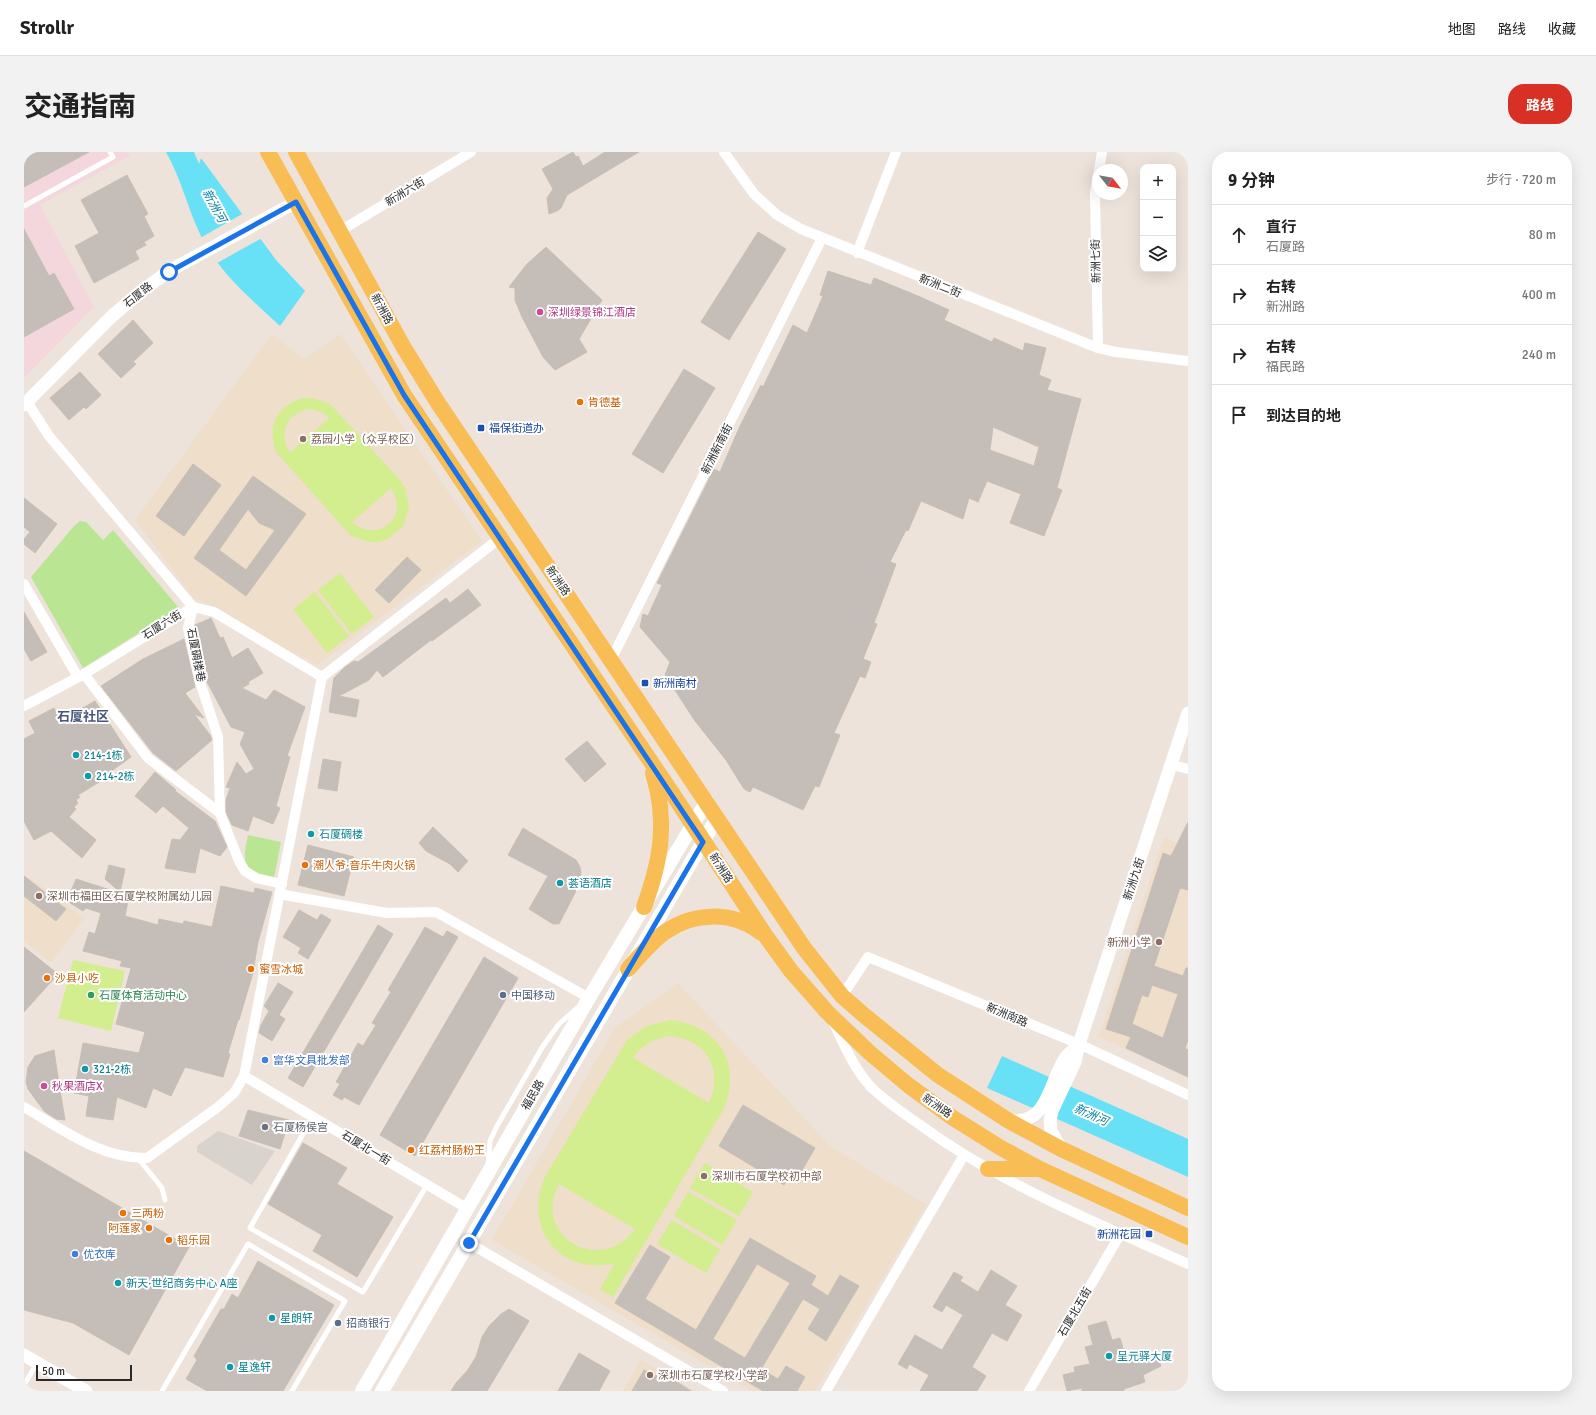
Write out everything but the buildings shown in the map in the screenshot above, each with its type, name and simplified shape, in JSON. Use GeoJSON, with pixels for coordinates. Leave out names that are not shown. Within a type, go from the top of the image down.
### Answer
{"type":"FeatureCollection","features":[{"type":"Feature","properties":{"kind":"main road","name":"新洲路"},"geometry":{"type":"LineString","coordinates":[[268,152],[401,390],[650,760],[765,935],[791,971],[828,1013],[889,1070],[931,1103],[978,1134],[1040,1169],[1188,1238]]}},
{"type":"Feature","properties":{"kind":"main road","name":"新洲路"},"geometry":{"type":"LineString","coordinates":[[296,152],[404,348],[438,403],[804,948],[837,990],[883,1031],[938,1075],[1009,1121],[1062,1149],[1188,1208]]}},
{"type":"Feature","properties":{"kind":"main road"},"geometry":{"type":"LineString","coordinates":[[644,906],[655,877],[660,853],[662,826],[661,805],[650,760]]}},
{"type":"Feature","properties":{"kind":"main road","name":"福民路"},"geometry":{"type":"LineString","coordinates":[[362,1391],[589,998],[706,801]]}},
{"type":"Feature","properties":{"kind":"main road","name":"福民路"},"geometry":{"type":"LineString","coordinates":[[382,1391],[717,818]]}},
{"type":"Feature","properties":{"kind":"main road"},"geometry":{"type":"LineString","coordinates":[[628,969],[648,947],[665,932],[690,920],[721,916],[738,919],[751,925],[765,935]]}},
{"type":"Feature","properties":{"kind":"main road"},"geometry":{"type":"LineString","coordinates":[[816,1000],[837,990]]}},
{"type":"Feature","properties":{"kind":"main road"},"geometry":{"type":"LineString","coordinates":[[988,1169],[1040,1169]]}},
{"type":"Feature","properties":{"kind":"street","name":"新洲六街"},"geometry":{"type":"LineString","coordinates":[[340,231],[471,152]]}},
{"type":"Feature","properties":{"kind":"street","name":"新洲二街"},"geometry":{"type":"LineString","coordinates":[[724,152],[754,194],[777,215],[801,229],[857,253],[1098,348],[1188,361]]}},
{"type":"Feature","properties":{"kind":"street"},"geometry":{"type":"LineString","coordinates":[[857,253],[896,152]]}},
{"type":"Feature","properties":{"kind":"street"},"geometry":{"type":"LineString","coordinates":[[1100,164],[1102,152]]}},
{"type":"Feature","properties":{"kind":"street","name":"新洲七街"},"geometry":{"type":"LineString","coordinates":[[1095,200],[1098,348]]}},
{"type":"Feature","properties":{"kind":"street","name":"石厦路"},"geometry":{"type":"LineString","coordinates":[[25,401],[139,293],[169,272],[296,202]]}},
{"type":"Feature","properties":{"kind":"street","name":"新洲新南街"},"geometry":{"type":"LineString","coordinates":[[611,660],[822,238]]}},
{"type":"Feature","properties":{"kind":"street"},"geometry":{"type":"LineString","coordinates":[[25,401],[50,436],[193,607]]}},
{"type":"Feature","properties":{"kind":"street"},"geometry":{"type":"LineString","coordinates":[[24,1106],[98,1148],[115,1154],[137,1158],[150,1157],[202,1119],[234,1093],[244,1076],[322,677],[500,538]]}},
{"type":"Feature","properties":{"kind":"street"},"geometry":{"type":"LineString","coordinates":[[24,584],[81,675],[148,758],[220,813]]}},
{"type":"Feature","properties":{"kind":"street","name":"石厦六街"},"geometry":{"type":"LineString","coordinates":[[24,706],[81,675],[193,607],[214,612],[322,677]]}},
{"type":"Feature","properties":{"kind":"street","name":"石厦碉楼巷"},"geometry":{"type":"LineString","coordinates":[[193,607],[188,628],[200,682],[218,737],[220,813],[239,861],[245,871],[280,889],[387,913],[436,912],[589,998]]}},
{"type":"Feature","properties":{"kind":"street","name":"新洲九街"},"geometry":{"type":"LineString","coordinates":[[1062,1149],[1051,1130],[1048,1108],[1079,1044],[1188,713]]}},
{"type":"Feature","properties":{"kind":"street"},"geometry":{"type":"LineString","coordinates":[[1172,765],[1188,769]]}},
{"type":"Feature","properties":{"kind":"street","name":"新洲南路"},"geometry":{"type":"LineString","coordinates":[[837,990],[868,957],[1079,1044],[1188,1095]]}},
{"type":"Feature","properties":{"kind":"street"},"geometry":{"type":"LineString","coordinates":[[828,1013],[847,1049],[871,1086],[907,1116],[964,1155],[988,1169],[1064,1208],[1188,1264]]}},
{"type":"Feature","properties":{"kind":"street","name":"石厦北一街"},"geometry":{"type":"LineString","coordinates":[[244,1076],[468,1209]]}},
{"type":"Feature","properties":{"kind":"street","name":"新洲九街"},"geometry":{"type":"LineString","coordinates":[[1009,1121],[1020,1122],[1029,1119],[1048,1108]]}},
{"type":"Feature","properties":{"kind":"street"},"geometry":{"type":"LineString","coordinates":[[826,1391],[964,1155]]}},
{"type":"Feature","properties":{"kind":"street","name":"石厦北五街"},"geometry":{"type":"LineString","coordinates":[[1029,1391],[1121,1233]]}},
{"type":"Feature","properties":{"kind":"street"},"geometry":{"type":"LineString","coordinates":[[469,1243],[723,1391]]}},
{"type":"Feature","properties":{"kind":"street"},"geometry":{"type":"LineString","coordinates":[[24,1355],[86,1391]]}},
{"type":"Feature","properties":{"kind":"lane"},"geometry":{"type":"LineString","coordinates":[[24,206],[113,157],[110,152]]}},
{"type":"Feature","properties":{"kind":"lane"},"geometry":{"type":"LineString","coordinates":[[313,1116],[250,1228],[363,1292],[428,1185]]}},
{"type":"Feature","properties":{"kind":"lane"},"geometry":{"type":"LineString","coordinates":[[137,1158],[155,1177],[162,1188],[165,1200]]}},
{"type":"Feature","properties":{"kind":"lane"},"geometry":{"type":"LineString","coordinates":[[162,1391],[248,1244],[345,1301],[292,1391]]}},
{"type":"Feature","properties":{"kind":"lane"},"geometry":{"type":"LineString","coordinates":[[24,1385],[37,1362]]}},
{"type":"Feature","properties":{"kind":"shaded area"},"geometry":{"type":"Polygon","coordinates":[[[24,152],[128,152],[130,156],[40,205],[94,307],[24,378],[24,152]]]}},
{"type":"Feature","properties":{"kind":"shaded area","name":"荔园小学（众孚校区）"},"geometry":{"type":"Polygon","coordinates":[[[272,334],[304,359],[340,334],[482,541],[318,665],[284,648],[214,607],[193,597],[135,520],[272,334]]]}},
{"type":"Feature","properties":{"kind":"shaded area","name":"新洲小学"},"geometry":{"type":"Polygon","coordinates":[[[1164,837],[1188,848],[1188,1078],[1099,1037],[1164,837]]]}},
{"type":"Feature","properties":{"kind":"shaded area","name":"深圳市福田区石厦学校附属幼儿园"},"geometry":{"type":"Polygon","coordinates":[[[24,874],[84,918],[51,962],[24,941],[24,874]]]}},
{"type":"Feature","properties":{"kind":"shaded area","name":"深圳市石厦学校初中部"},"geometry":{"type":"Polygon","coordinates":[[[678,983],[830,1146],[926,1205],[815,1391],[752,1391],[492,1240],[615,1028],[678,983]]]}},
{"type":"Feature","properties":{"kind":"shaded area"},"geometry":{"type":"Polygon","coordinates":[[[218,1131],[275,1151],[252,1185],[197,1152],[197,1146],[218,1131]]]}},
{"type":"Feature","properties":{"kind":"shaded area","name":"深圳市石厦学校小学部"},"geometry":{"type":"Polygon","coordinates":[[[641,1360],[695,1391],[623,1391],[641,1360]]]}},
{"type":"Feature","properties":{"kind":"green space"},"geometry":{"type":"Polygon","coordinates":[[[302,398],[312,398],[330,404],[400,480],[405,488],[409,507],[403,526],[388,539],[379,542],[369,542],[351,536],[276,452],[273,443],[273,426],[280,412],[293,402],[302,398]],[[311,409],[296,414],[287,424],[285,438],[286,445],[290,453],[329,418],[324,413],[311,409]],[[391,488],[352,522],[362,528],[372,530],[381,529],[389,524],[394,517],[397,508],[396,498],[391,488]]]}},
{"type":"Feature","properties":{"kind":"green space"},"geometry":{"type":"Polygon","coordinates":[[[80,521],[86,522],[103,540],[113,530],[179,608],[83,668],[31,577],[74,526],[80,521]]]}},
{"type":"Feature","properties":{"kind":"green space"},"geometry":{"type":"Polygon","coordinates":[[[340,573],[374,617],[352,634],[318,590],[340,573]]]}},
{"type":"Feature","properties":{"kind":"green space"},"geometry":{"type":"Polygon","coordinates":[[[315,592],[349,636],[327,653],[293,609],[315,592]]]}},
{"type":"Feature","properties":{"kind":"green space"},"geometry":{"type":"Polygon","coordinates":[[[248,835],[281,842],[274,878],[256,872],[250,869],[247,865],[245,853],[248,835]]]}},
{"type":"Feature","properties":{"kind":"green space","name":"石厦体育活动中心"},"geometry":{"type":"Polygon","coordinates":[[[73,960],[125,971],[111,1031],[58,1018],[73,960]]]}},
{"type":"Feature","properties":{"kind":"green space"},"geometry":{"type":"Polygon","coordinates":[[[671,1020],[688,1024],[702,1030],[714,1039],[722,1050],[728,1063],[730,1078],[728,1093],[723,1110],[613,1297],[600,1289],[615,1263],[595,1265],[578,1262],[563,1255],[551,1244],[543,1230],[538,1214],[539,1196],[545,1177],[627,1040],[647,1026],[671,1020]],[[671,1036],[649,1042],[640,1049],[633,1058],[709,1103],[713,1091],[714,1079],[713,1068],[709,1059],[703,1050],[694,1044],[684,1039],[671,1036]],[[559,1184],[553,1203],[554,1219],[562,1233],[573,1244],[588,1249],[604,1249],[621,1243],[635,1229],[559,1184]]]}},
{"type":"Feature","properties":{"kind":"green space"},"geometry":{"type":"Polygon","coordinates":[[[705,1163],[753,1192],[739,1216],[690,1188],[705,1163]]]}},
{"type":"Feature","properties":{"kind":"green space"},"geometry":{"type":"Polygon","coordinates":[[[688,1192],[737,1220],[722,1245],[674,1216],[688,1192]]]}},
{"type":"Feature","properties":{"kind":"green space"},"geometry":{"type":"Polygon","coordinates":[[[672,1220],[720,1249],[706,1273],[657,1244],[672,1220]]]}},
{"type":"Feature","properties":{"kind":"water","name":"新洲河"},"geometry":{"type":"Polygon","coordinates":[[[166,152],[194,152],[199,164],[201,158],[276,260],[305,291],[280,326],[246,295],[225,272],[207,248],[195,224],[176,172],[166,152]]]}},
{"type":"Feature","properties":{"kind":"water","name":"新洲河"},"geometry":{"type":"Polygon","coordinates":[[[1002,1056],[1188,1139],[1188,1177],[987,1088],[1002,1056]]]}},
{"type":"Feature","properties":{"kind":"pier"},"geometry":{"type":"Polygon","coordinates":[[[244,213],[262,238],[217,263],[200,238],[244,213]]]}},
{"type":"Feature","properties":{"kind":"place","name":"深圳绿景锦江酒店"},"geometry":{"type":"Point","coordinates":[540,312]}},
{"type":"Feature","properties":{"kind":"place","name":"肯德基"},"geometry":{"type":"Point","coordinates":[580,402]}},
{"type":"Feature","properties":{"kind":"place","name":"福保街道办"},"geometry":{"type":"Point","coordinates":[481,428]}},
{"type":"Feature","properties":{"kind":"place","name":"荔园小学（众孚校区）"},"geometry":{"type":"Point","coordinates":[303,439]}},
{"type":"Feature","properties":{"kind":"place","name":"新洲南村"},"geometry":{"type":"Point","coordinates":[645,683]}},
{"type":"Feature","properties":{"kind":"place","name":"214-1栋"},"geometry":{"type":"Point","coordinates":[76,755]}},
{"type":"Feature","properties":{"kind":"place","name":"214-2栋"},"geometry":{"type":"Point","coordinates":[88,776]}},
{"type":"Feature","properties":{"kind":"place","name":"石厦碉楼"},"geometry":{"type":"Point","coordinates":[311,834]}},
{"type":"Feature","properties":{"kind":"place","name":"潮人爷·音乐牛肉火锅"},"geometry":{"type":"Point","coordinates":[305,865]}},
{"type":"Feature","properties":{"kind":"place","name":"荟语酒店"},"geometry":{"type":"Point","coordinates":[560,883]}},
{"type":"Feature","properties":{"kind":"place","name":"深圳市福田区石厦学校附属幼儿园"},"geometry":{"type":"Point","coordinates":[39,896]}},
{"type":"Feature","properties":{"kind":"place","name":"新洲小学"},"geometry":{"type":"Point","coordinates":[1159,942]}},
{"type":"Feature","properties":{"kind":"place","name":"蜜雪冰城"},"geometry":{"type":"Point","coordinates":[251,969]}},
{"type":"Feature","properties":{"kind":"place","name":"沙县小吃"},"geometry":{"type":"Point","coordinates":[47,978]}},
{"type":"Feature","properties":{"kind":"place","name":"石厦体育活动中心"},"geometry":{"type":"Point","coordinates":[91,995]}},
{"type":"Feature","properties":{"kind":"place","name":"中国移动"},"geometry":{"type":"Point","coordinates":[503,995]}},
{"type":"Feature","properties":{"kind":"place","name":"富华文具批发部"},"geometry":{"type":"Point","coordinates":[265,1060]}},
{"type":"Feature","properties":{"kind":"place","name":"321-2栋"},"geometry":{"type":"Point","coordinates":[85,1069]}},
{"type":"Feature","properties":{"kind":"place","name":"秋果酒店X"},"geometry":{"type":"Point","coordinates":[44,1086]}},
{"type":"Feature","properties":{"kind":"place","name":"石厦杨侯宫"},"geometry":{"type":"Point","coordinates":[265,1127]}},
{"type":"Feature","properties":{"kind":"place","name":"红荔村肠粉王"},"geometry":{"type":"Point","coordinates":[411,1150]}},
{"type":"Feature","properties":{"kind":"place","name":"深圳市石厦学校初中部"},"geometry":{"type":"Point","coordinates":[704,1176]}},
{"type":"Feature","properties":{"kind":"place","name":"三两粉"},"geometry":{"type":"Point","coordinates":[123,1213]}},
{"type":"Feature","properties":{"kind":"place","name":"阿莲家"},"geometry":{"type":"Point","coordinates":[149,1228]}},
{"type":"Feature","properties":{"kind":"place","name":"新洲花园"},"geometry":{"type":"Point","coordinates":[1149,1234]}},
{"type":"Feature","properties":{"kind":"place","name":"韬乐园"},"geometry":{"type":"Point","coordinates":[169,1240]}},
{"type":"Feature","properties":{"kind":"place","name":"优衣库"},"geometry":{"type":"Point","coordinates":[75,1254]}},
{"type":"Feature","properties":{"kind":"place","name":"新天·世纪商务中心 A座"},"geometry":{"type":"Point","coordinates":[118,1283]}},
{"type":"Feature","properties":{"kind":"place","name":"星朗轩"},"geometry":{"type":"Point","coordinates":[272,1318]}},
{"type":"Feature","properties":{"kind":"place","name":"招商银行"},"geometry":{"type":"Point","coordinates":[338,1323]}},
{"type":"Feature","properties":{"kind":"place","name":"呈元驿大厦"},"geometry":{"type":"Point","coordinates":[1109,1356]}},
{"type":"Feature","properties":{"kind":"place","name":"星逸轩"},"geometry":{"type":"Point","coordinates":[230,1367]}},
{"type":"Feature","properties":{"kind":"place","name":"深圳市石厦学校小学部"},"geometry":{"type":"Point","coordinates":[650,1375]}},
{"type":"Feature","properties":{"kind":"district","name":"石厦社区"},"geometry":{"type":"Point","coordinates":[83,717]}},
{"type":"Feature","properties":{"kind":"route"},"geometry":{"type":"LineString","coordinates":[[169,272],[296,202],[404,395],[676,799],[703,842],[469,1243]]}}]}
